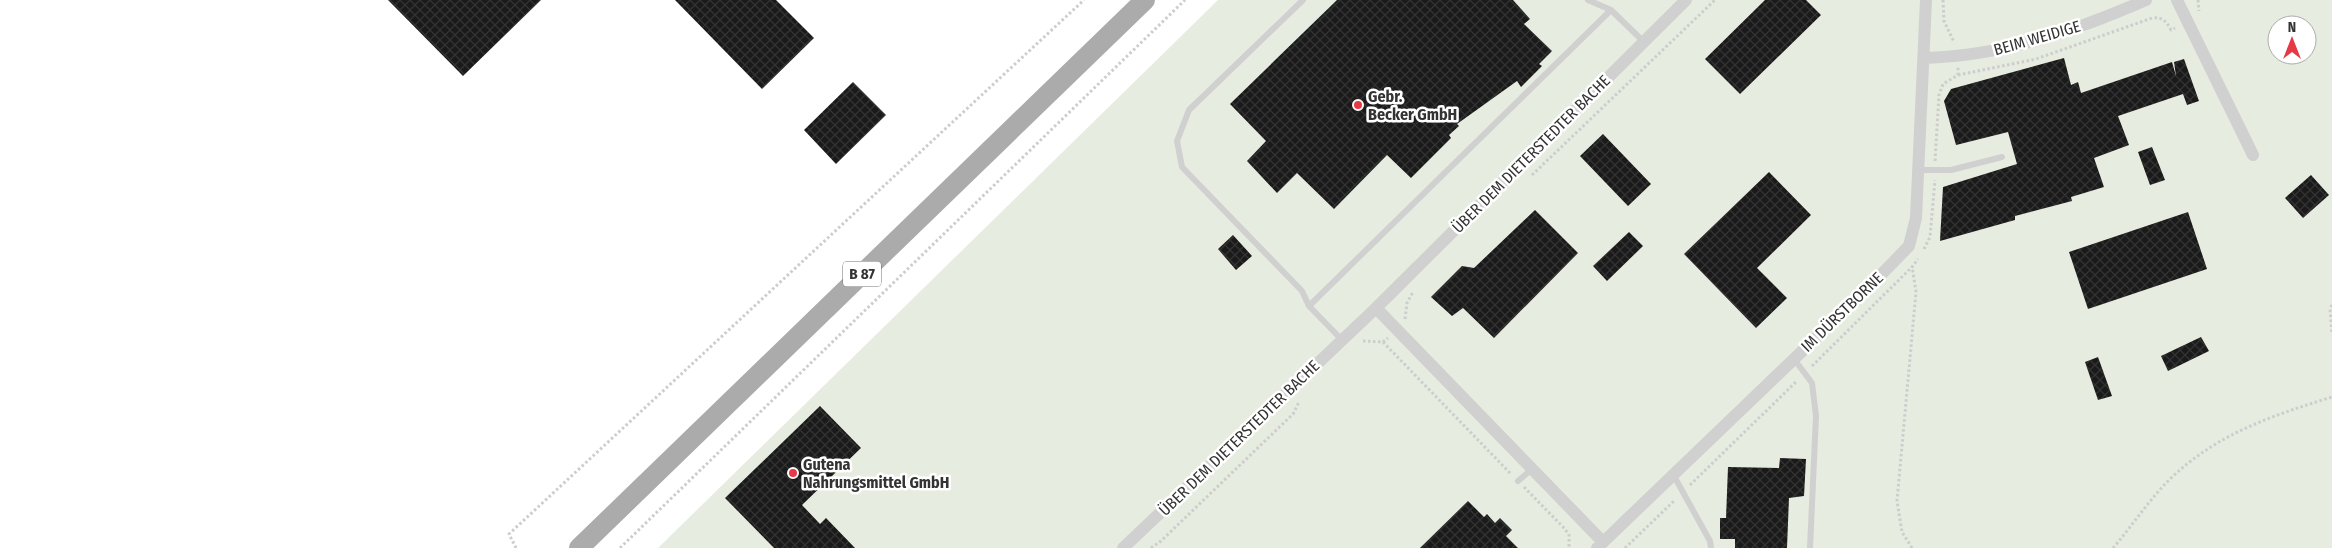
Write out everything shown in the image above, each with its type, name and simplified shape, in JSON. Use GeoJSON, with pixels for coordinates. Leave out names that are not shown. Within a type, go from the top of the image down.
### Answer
{"type":"FeatureCollection","features":[{"type":"Feature","properties":{"kind":"main road","name":"B 87"},"geometry":{"type":"LineString","coordinates":[[579,548],[1145,0]]}},
{"type":"Feature","properties":{"kind":"street","name":"ÜBER DEM DIETERSTEDTER BACHE"},"geometry":{"type":"LineString","coordinates":[[1123,548],[1376,308],[1686,0]]}},
{"type":"Feature","properties":{"kind":"street","name":"IM DÜRSTBORNE"},"geometry":{"type":"LineString","coordinates":[[1600,545],[1674,476],[1908,246],[1916,218],[1926,0]]}},
{"type":"Feature","properties":{"kind":"street","name":"BEIM WEIDIGE"},"geometry":{"type":"LineString","coordinates":[[1924,58],[1978,55],[2016,46],[2110,15],[2146,0]]}},
{"type":"Feature","properties":{"kind":"street"},"geometry":{"type":"LineString","coordinates":[[2177,0],[2253,155]]}},
{"type":"Feature","properties":{"kind":"street"},"geometry":{"type":"LineString","coordinates":[[1376,308],[1532,469],[1600,545]]}},
{"type":"Feature","properties":{"kind":"lane"},"geometry":{"type":"LineString","coordinates":[[1303,0],[1189,110],[1176,141],[1182,167],[1302,291],[1309,306],[1342,340]]}},
{"type":"Feature","properties":{"kind":"lane"},"geometry":{"type":"LineString","coordinates":[[1588,0],[1611,10],[1643,41]]}},
{"type":"Feature","properties":{"kind":"lane"},"geometry":{"type":"LineString","coordinates":[[1309,306],[1611,10]]}},
{"type":"Feature","properties":{"kind":"lane"},"geometry":{"type":"LineString","coordinates":[[1919,170],[1951,170],[2002,157]]}},
{"type":"Feature","properties":{"kind":"lane"},"geometry":{"type":"LineString","coordinates":[[1794,359],[1812,382],[1816,416],[1810,548]]}},
{"type":"Feature","properties":{"kind":"lane"},"geometry":{"type":"LineString","coordinates":[[1518,481],[1532,469]]}},
{"type":"Feature","properties":{"kind":"lane"},"geometry":{"type":"LineString","coordinates":[[1674,476],[1710,541],[1710,548]]}},
{"type":"Feature","properties":{"kind":"path"},"geometry":{"type":"LineString","coordinates":[[516,548],[509,534],[1084,0]]}},
{"type":"Feature","properties":{"kind":"path"},"geometry":{"type":"LineString","coordinates":[[620,548],[1185,0]]}},
{"type":"Feature","properties":{"kind":"path"},"geometry":{"type":"LineString","coordinates":[[1531,176],[1715,0]]}},
{"type":"Feature","properties":{"kind":"path"},"geometry":{"type":"LineString","coordinates":[[1958,75],[2036,59],[2152,18],[2160,18],[2166,21],[2171,30],[2197,18],[2199,15],[2198,0]]}},
{"type":"Feature","properties":{"kind":"path"},"geometry":{"type":"LineString","coordinates":[[1908,246],[1916,292],[1897,500],[1902,532],[1912,548]]}},
{"type":"Feature","properties":{"kind":"path"},"geometry":{"type":"LineString","coordinates":[[1383,342],[1403,324],[1408,303],[1419,285]]}},
{"type":"Feature","properties":{"kind":"path"},"geometry":{"type":"LineString","coordinates":[[2331,307],[2332,334]]}},
{"type":"Feature","properties":{"kind":"path"},"geometry":{"type":"LineString","coordinates":[[1358,344],[1363,341],[1383,342],[1565,529],[1569,535],[1568,548]]}},
{"type":"Feature","properties":{"kind":"path"},"geometry":{"type":"LineString","coordinates":[[1151,548],[1161,541],[1293,414],[1299,401],[1306,395]]}},
{"type":"Feature","properties":{"kind":"path"},"geometry":{"type":"LineString","coordinates":[[2114,548],[2168,480],[2198,455],[2235,432],[2278,414],[2332,397]]}},
{"type":"Feature","properties":{"kind":"shaded area"},"geometry":{"type":"Polygon","coordinates":[[[1218,0],[2332,0],[2332,548],[658,548],[1218,0]]]}},
{"type":"Feature","properties":{"kind":"building"},"geometry":{"type":"Polygon","coordinates":[[[388,0],[541,0],[463,76],[388,0]]]}},
{"type":"Feature","properties":{"kind":"building"},"geometry":{"type":"Polygon","coordinates":[[[675,0],[776,0],[814,38],[762,89],[675,0]]]}},
{"type":"Feature","properties":{"kind":"building","name":"Gebr. Becker GmbH"},"geometry":{"type":"Polygon","coordinates":[[[1337,0],[1513,0],[1530,19],[1524,24],[1552,51],[1539,64],[1542,66],[1521,87],[1517,81],[1457,124],[1459,126],[1449,135],[1451,138],[1411,178],[1387,155],[1334,209],[1297,173],[1277,193],[1247,161],[1266,141],[1230,104],[1337,0]]]}},
{"type":"Feature","properties":{"kind":"building"},"geometry":{"type":"Polygon","coordinates":[[[1765,0],[1806,0],[1821,15],[1740,94],[1705,59],[1765,0]]]}},
{"type":"Feature","properties":{"kind":"building"},"geometry":{"type":"Polygon","coordinates":[[[2064,58],[2071,85],[2078,82],[2081,93],[2172,62],[2176,76],[2174,62],[2184,59],[2199,101],[2187,105],[2183,94],[2118,116],[2129,145],[2094,158],[2104,187],[2071,197],[2072,201],[2015,216],[2015,220],[1940,241],[1943,187],[2017,164],[2008,132],[1956,145],[1944,101],[1951,89],[2064,58]]]}},
{"type":"Feature","properties":{"kind":"building"},"geometry":{"type":"Polygon","coordinates":[[[853,82],[886,115],[836,164],[804,130],[853,82]]]}},
{"type":"Feature","properties":{"kind":"building"},"geometry":{"type":"Polygon","coordinates":[[[1603,134],[1651,184],[1628,206],[1580,156],[1603,134]]]}},
{"type":"Feature","properties":{"kind":"building"},"geometry":{"type":"Polygon","coordinates":[[[2152,147],[2165,180],[2150,185],[2138,152],[2152,147]]]}},
{"type":"Feature","properties":{"kind":"building"},"geometry":{"type":"Polygon","coordinates":[[[1769,172],[1811,215],[1757,268],[1787,298],[1756,328],[1684,254],[1769,172]]]}},
{"type":"Feature","properties":{"kind":"building"},"geometry":{"type":"Polygon","coordinates":[[[2311,175],[2329,195],[2303,218],[2285,198],[2311,175]]]}},
{"type":"Feature","properties":{"kind":"building"},"geometry":{"type":"Polygon","coordinates":[[[1535,210],[1578,253],[1494,338],[1463,308],[1452,316],[1431,297],[1462,266],[1474,268],[1535,210]]]}},
{"type":"Feature","properties":{"kind":"building"},"geometry":{"type":"Polygon","coordinates":[[[2188,212],[2207,269],[2088,309],[2069,252],[2188,212]]]}},
{"type":"Feature","properties":{"kind":"building"},"geometry":{"type":"Polygon","coordinates":[[[1629,232],[1643,246],[1607,281],[1593,266],[1629,232]]]}},
{"type":"Feature","properties":{"kind":"building"},"geometry":{"type":"Polygon","coordinates":[[[1233,235],[1252,256],[1236,270],[1218,249],[1233,235]]]}},
{"type":"Feature","properties":{"kind":"building"},"geometry":{"type":"Polygon","coordinates":[[[2201,337],[2209,351],[2168,371],[2161,356],[2201,337]]]}},
{"type":"Feature","properties":{"kind":"building"},"geometry":{"type":"Polygon","coordinates":[[[2098,357],[2112,396],[2098,400],[2085,362],[2098,357]]]}},
{"type":"Feature","properties":{"kind":"building","name":"Gutena Nahrungsmittel GmbH"},"geometry":{"type":"Polygon","coordinates":[[[820,406],[861,448],[802,505],[820,524],[826,518],[855,548],[774,548],[725,498],[820,406]]]}},
{"type":"Feature","properties":{"kind":"building"},"geometry":{"type":"Polygon","coordinates":[[[1780,458],[1806,459],[1804,496],[1789,498],[1787,548],[1735,548],[1735,539],[1720,539],[1720,518],[1726,518],[1728,467],[1779,468],[1780,458]]]}},
{"type":"Feature","properties":{"kind":"building"},"geometry":{"type":"Polygon","coordinates":[[[1468,501],[1484,517],[1487,514],[1495,523],[1500,518],[1512,530],[1506,536],[1518,548],[1420,548],[1468,501]]]}},
{"type":"Feature","properties":{"kind":"place","name":"Gebr. Becker GmbH"},"geometry":{"type":"Point","coordinates":[1358,105]}},
{"type":"Feature","properties":{"kind":"place","name":"Gutena Nahrungsmittel GmbH"},"geometry":{"type":"Point","coordinates":[793,473]}}]}
